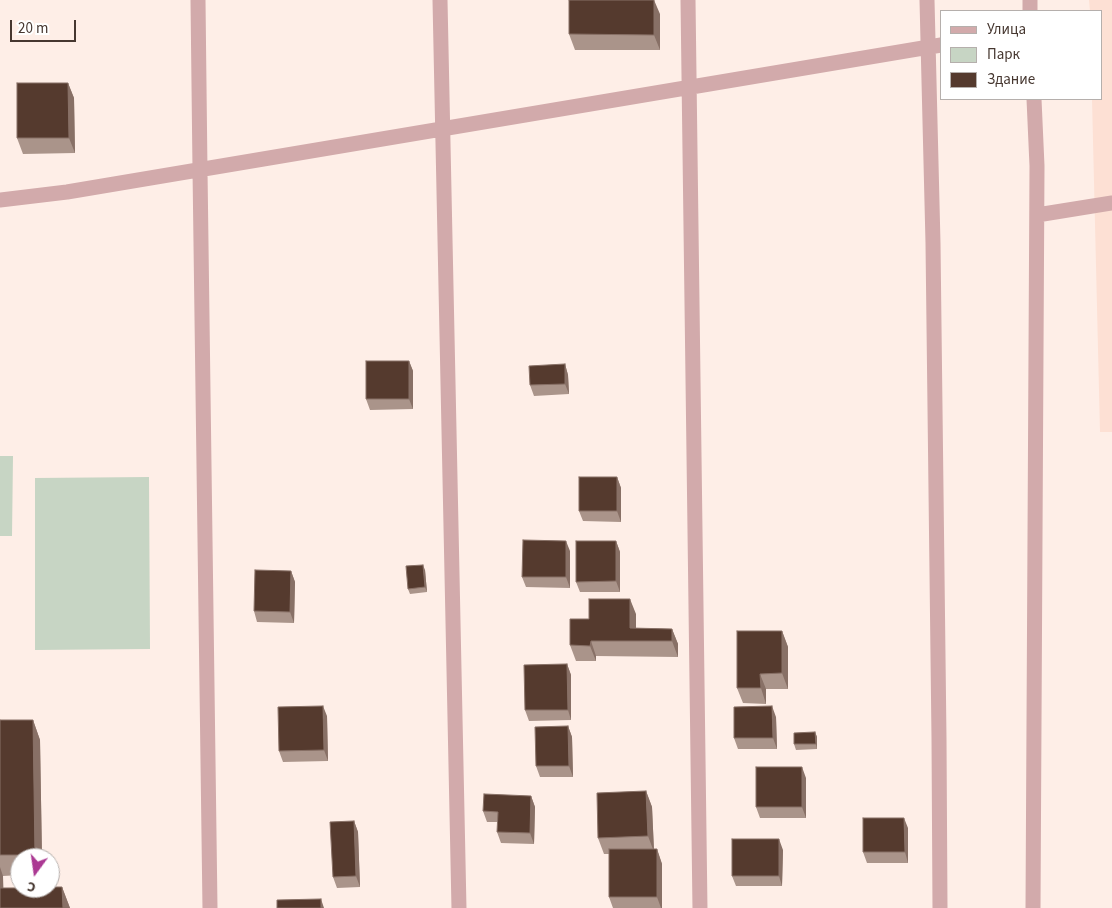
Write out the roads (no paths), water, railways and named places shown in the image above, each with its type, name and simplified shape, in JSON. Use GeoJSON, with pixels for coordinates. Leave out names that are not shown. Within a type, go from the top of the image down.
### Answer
{"type":"FeatureCollection","features":[{"type":"Feature","properties":{"kind":"street"},"geometry":{"type":"LineString","coordinates":[[198,0],[210,908]]}},
{"type":"Feature","properties":{"kind":"street"},"geometry":{"type":"LineString","coordinates":[[440,0],[459,908]]}},
{"type":"Feature","properties":{"kind":"street"},"geometry":{"type":"LineString","coordinates":[[688,0],[700,908]]}},
{"type":"Feature","properties":{"kind":"street"},"geometry":{"type":"LineString","coordinates":[[927,0],[934,47],[933,243],[940,908]]}},
{"type":"Feature","properties":{"kind":"street"},"geometry":{"type":"LineString","coordinates":[[0,200],[67,192],[934,47]]}},
{"type":"Feature","properties":{"kind":"street"},"geometry":{"type":"LineString","coordinates":[[1033,908],[1037,166],[1034,100]]}},
{"type":"Feature","properties":{"kind":"street"},"geometry":{"type":"LineString","coordinates":[[1036,215],[1112,203]]}}]}
